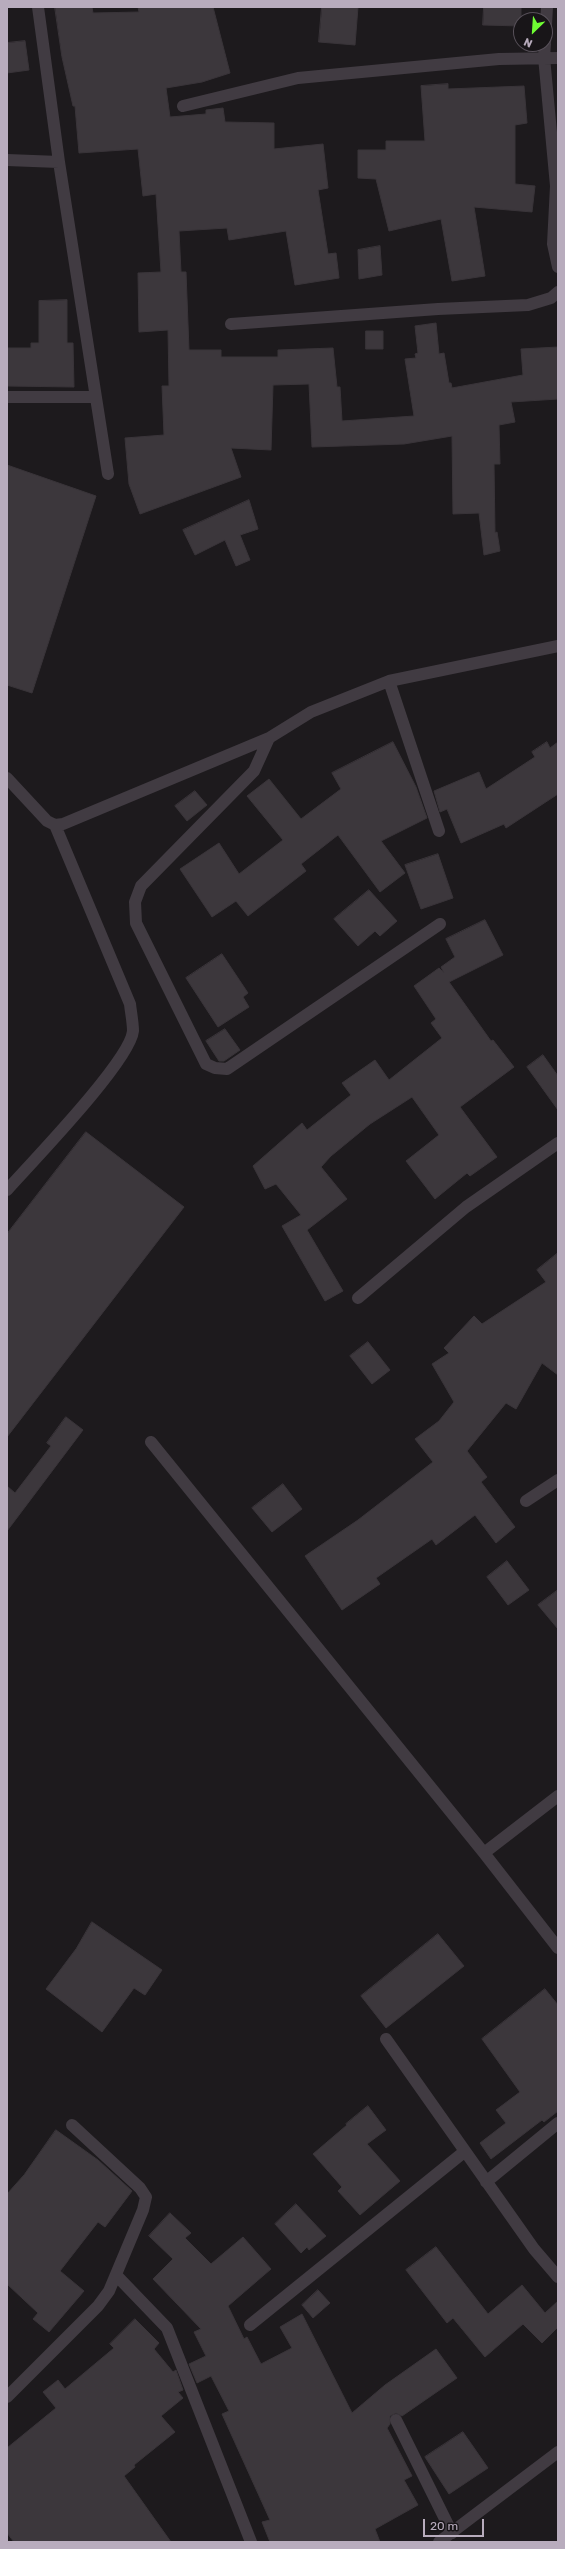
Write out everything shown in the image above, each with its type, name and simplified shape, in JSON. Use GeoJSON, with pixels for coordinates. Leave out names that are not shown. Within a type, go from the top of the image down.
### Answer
{"type":"FeatureCollection","features":[{"type":"Feature","properties":{"kind":"street"},"geometry":{"type":"LineString","coordinates":[[38,7],[59,162],[108,474]]}},
{"type":"Feature","properties":{"kind":"street"},"geometry":{"type":"LineString","coordinates":[[544,52],[556,186],[553,244],[558,267]]}},
{"type":"Feature","properties":{"kind":"street"},"geometry":{"type":"LineString","coordinates":[[183,106],[298,78],[498,59],[544,57],[558,58]]}},
{"type":"Feature","properties":{"kind":"street"},"geometry":{"type":"LineString","coordinates":[[7,160],[59,162]]}},
{"type":"Feature","properties":{"kind":"street"},"geometry":{"type":"LineString","coordinates":[[231,324],[438,309],[528,305],[552,298],[558,292]]}},
{"type":"Feature","properties":{"kind":"street"},"geometry":{"type":"LineString","coordinates":[[7,397],[96,397]]}},
{"type":"Feature","properties":{"kind":"street"},"geometry":{"type":"LineString","coordinates":[[7,778],[47,822],[54,825],[63,824],[269,738],[311,712],[389,681],[558,646]]}},
{"type":"Feature","properties":{"kind":"street"},"geometry":{"type":"LineString","coordinates":[[389,681],[439,831]]}},
{"type":"Feature","properties":{"kind":"street"},"geometry":{"type":"LineString","coordinates":[[269,738],[254,771],[141,886],[135,902],[136,923],[206,1064],[215,1068],[227,1069],[440,924]]}},
{"type":"Feature","properties":{"kind":"street"},"geometry":{"type":"LineString","coordinates":[[7,1190],[105,1078],[124,1054],[133,1032],[130,1004],[54,825]]}},
{"type":"Feature","properties":{"kind":"street"},"geometry":{"type":"LineString","coordinates":[[358,1298],[466,1208],[558,1143]]}},
{"type":"Feature","properties":{"kind":"street"},"geometry":{"type":"LineString","coordinates":[[150,1442],[484,1854],[558,1948]]}},
{"type":"Feature","properties":{"kind":"street"},"geometry":{"type":"LineString","coordinates":[[526,1501],[558,1480]]}},
{"type":"Feature","properties":{"kind":"street"},"geometry":{"type":"LineString","coordinates":[[484,1854],[558,1796]]}},
{"type":"Feature","properties":{"kind":"street"},"geometry":{"type":"LineString","coordinates":[[386,2039],[464,2152],[534,2249],[558,2277]]}},
{"type":"Feature","properties":{"kind":"street"},"geometry":{"type":"LineString","coordinates":[[486,2182],[558,2123]]}},
{"type":"Feature","properties":{"kind":"street"},"geometry":{"type":"LineString","coordinates":[[7,2397],[98,2306],[116,2275],[120,2260],[143,2210],[146,2197],[140,2188],[72,2125]]}},
{"type":"Feature","properties":{"kind":"street"},"geometry":{"type":"LineString","coordinates":[[250,2325],[464,2152]]}},
{"type":"Feature","properties":{"kind":"street"},"geometry":{"type":"LineString","coordinates":[[116,2275],[167,2328],[251,2542]]}},
{"type":"Feature","properties":{"kind":"street"},"geometry":{"type":"LineString","coordinates":[[396,2420],[452,2533]]}},
{"type":"Feature","properties":{"kind":"street"},"geometry":{"type":"LineString","coordinates":[[439,2542],[558,2452]]}},
{"type":"Feature","properties":{"kind":"building"},"geometry":{"type":"Polygon","coordinates":[[[55,7],[92,7],[93,13],[139,12],[138,7],[213,7],[230,73],[202,82],[166,88],[170,117],[206,114],[206,110],[223,108],[225,122],[274,123],[274,149],[323,144],[328,188],[318,190],[328,254],[336,253],[339,278],[295,285],[286,231],[229,240],[227,228],[179,231],[181,272],[186,272],[189,350],[221,350],[221,357],[278,357],[278,350],[333,348],[337,387],[340,387],[342,421],[414,416],[405,359],[416,358],[415,354],[418,353],[415,326],[436,323],[439,354],[444,353],[449,383],[451,383],[452,388],[523,375],[521,349],[558,347],[558,399],[511,402],[515,422],[499,425],[500,464],[494,464],[495,533],[497,532],[500,551],[484,555],[479,513],[453,514],[452,436],[404,444],[312,447],[309,384],[273,385],[271,450],[231,448],[241,477],[140,514],[129,484],[125,438],[164,435],[162,386],[169,386],[168,330],[139,332],[138,273],[161,272],[156,194],[143,196],[138,149],[79,153],[75,106],[73,106],[62,57],[55,7]]]}},
{"type":"Feature","properties":{"kind":"building"},"geometry":{"type":"Polygon","coordinates":[[[322,7],[358,7],[355,45],[319,42],[322,7]]]}},
{"type":"Feature","properties":{"kind":"building"},"geometry":{"type":"Polygon","coordinates":[[[484,7],[521,7],[521,12],[513,12],[513,26],[483,25],[484,7]]]}},
{"type":"Feature","properties":{"kind":"building"},"geometry":{"type":"Polygon","coordinates":[[[25,41],[29,70],[7,73],[7,43],[25,41]]]}},
{"type":"Feature","properties":{"kind":"building"},"geometry":{"type":"Polygon","coordinates":[[[448,84],[448,89],[524,86],[527,123],[515,125],[515,184],[535,186],[532,212],[474,207],[485,276],[452,281],[441,219],[389,231],[376,179],[358,178],[358,150],[386,150],[386,141],[425,141],[421,86],[448,84]]]}},
{"type":"Feature","properties":{"kind":"building"},"geometry":{"type":"Polygon","coordinates":[[[380,246],[382,275],[359,279],[358,250],[380,246]]]}},
{"type":"Feature","properties":{"kind":"building"},"geometry":{"type":"Polygon","coordinates":[[[67,300],[67,343],[73,343],[74,387],[7,386],[7,348],[31,348],[31,343],[39,343],[39,301],[67,300]]]}},
{"type":"Feature","properties":{"kind":"building"},"geometry":{"type":"Polygon","coordinates":[[[366,331],[383,331],[383,349],[366,349],[366,331]]]}},
{"type":"Feature","properties":{"kind":"building"},"geometry":{"type":"Polygon","coordinates":[[[7,465],[96,496],[32,693],[7,685],[7,465]]]}},
{"type":"Feature","properties":{"kind":"building"},"geometry":{"type":"Polygon","coordinates":[[[249,500],[258,529],[240,535],[250,560],[236,566],[225,540],[195,555],[183,530],[249,500]]]}},
{"type":"Feature","properties":{"kind":"building"},"geometry":{"type":"Polygon","coordinates":[[[393,742],[416,787],[427,818],[381,841],[405,873],[380,892],[338,835],[301,864],[306,871],[248,916],[236,901],[212,917],[180,869],[219,843],[239,874],[283,840],[247,796],[269,779],[301,819],[341,789],[332,773],[393,742]]]}},
{"type":"Feature","properties":{"kind":"building"},"geometry":{"type":"Polygon","coordinates":[[[547,742],[550,748],[558,742],[558,794],[506,828],[504,824],[461,843],[447,809],[440,812],[434,791],[479,772],[486,789],[535,757],[532,752],[547,742]]]}},
{"type":"Feature","properties":{"kind":"building"},"geometry":{"type":"Polygon","coordinates":[[[195,791],[207,805],[187,821],[175,806],[195,791]]]}},
{"type":"Feature","properties":{"kind":"building"},"geometry":{"type":"Polygon","coordinates":[[[438,854],[453,898],[421,909],[405,865],[438,854]]]}},
{"type":"Feature","properties":{"kind":"building"},"geometry":{"type":"Polygon","coordinates":[[[369,890],[397,921],[380,936],[375,931],[358,946],[334,919],[369,890]]]}},
{"type":"Feature","properties":{"kind":"building"},"geometry":{"type":"Polygon","coordinates":[[[485,920],[503,955],[449,982],[491,1041],[493,1040],[514,1067],[460,1107],[497,1157],[470,1176],[467,1173],[435,1199],[406,1161],[439,1135],[412,1097],[370,1124],[331,1156],[321,1167],[347,1199],[307,1230],[343,1291],[325,1301],[282,1226],[301,1215],[276,1184],[265,1189],[253,1166],[302,1123],[307,1130],[351,1095],[342,1083],[375,1060],[389,1080],[442,1038],[431,1023],[436,1019],[414,986],[439,968],[444,973],[441,967],[455,957],[446,939],[485,920]]]}},
{"type":"Feature","properties":{"kind":"building"},"geometry":{"type":"Polygon","coordinates":[[[222,954],[248,993],[243,997],[249,1007],[218,1027],[186,978],[222,954]]]}},
{"type":"Feature","properties":{"kind":"building"},"geometry":{"type":"Polygon","coordinates":[[[225,1029],[240,1050],[224,1061],[219,1061],[206,1041],[225,1029]]]}},
{"type":"Feature","properties":{"kind":"building"},"geometry":{"type":"Polygon","coordinates":[[[543,1055],[558,1076],[558,1110],[527,1067],[543,1055]]]}},
{"type":"Feature","properties":{"kind":"building"},"geometry":{"type":"Polygon","coordinates":[[[86,1132],[184,1207],[7,1437],[7,1234],[86,1132]]]}},
{"type":"Feature","properties":{"kind":"building"},"geometry":{"type":"Polygon","coordinates":[[[558,1253],[558,1375],[542,1363],[516,1409],[506,1403],[467,1451],[487,1477],[481,1482],[515,1527],[496,1543],[475,1515],[436,1545],[432,1539],[376,1578],[380,1584],[342,1610],[305,1556],[358,1520],[433,1462],[415,1439],[439,1421],[454,1402],[432,1364],[449,1353],[444,1348],[474,1316],[482,1324],[546,1282],[537,1270],[558,1253]]]}},
{"type":"Feature","properties":{"kind":"building"},"geometry":{"type":"Polygon","coordinates":[[[368,1342],[390,1370],[372,1384],[350,1356],[368,1342]]]}},
{"type":"Feature","properties":{"kind":"building"},"geometry":{"type":"Polygon","coordinates":[[[66,1417],[83,1430],[7,1531],[7,1486],[15,1493],[51,1446],[47,1443],[66,1417]]]}},
{"type":"Feature","properties":{"kind":"building"},"geometry":{"type":"Polygon","coordinates":[[[283,1484],[302,1509],[272,1532],[252,1508],[283,1484]]]}},
{"type":"Feature","properties":{"kind":"building"},"geometry":{"type":"Polygon","coordinates":[[[507,1561],[529,1590],[508,1605],[487,1577],[507,1561]]]}},
{"type":"Feature","properties":{"kind":"building"},"geometry":{"type":"Polygon","coordinates":[[[558,1590],[558,1629],[538,1605],[558,1590]]]}},
{"type":"Feature","properties":{"kind":"building"},"geometry":{"type":"Polygon","coordinates":[[[92,1922],[162,1970],[145,1995],[134,1988],[102,2032],[46,1989],[76,1949],[92,1922]]]}},
{"type":"Feature","properties":{"kind":"building"},"geometry":{"type":"Polygon","coordinates":[[[438,1934],[464,1966],[386,2028],[361,1996],[438,1934]]]}},
{"type":"Feature","properties":{"kind":"building"},"geometry":{"type":"Polygon","coordinates":[[[545,1989],[558,2005],[558,2111],[544,2122],[542,2120],[491,2159],[480,2143],[506,2123],[496,2110],[520,2092],[482,2039],[545,1989]]]}},
{"type":"Feature","properties":{"kind":"building"},"geometry":{"type":"Polygon","coordinates":[[[368,2106],[386,2130],[367,2144],[400,2181],[360,2215],[338,2191],[342,2187],[313,2154],[368,2106]]]}},
{"type":"Feature","properties":{"kind":"building"},"geometry":{"type":"Polygon","coordinates":[[[56,2130],[98,2160],[132,2191],[105,2227],[98,2222],[60,2271],[84,2291],[49,2332],[33,2319],[38,2313],[7,2284],[7,2194],[24,2175],[56,2130]]]}},
{"type":"Feature","properties":{"kind":"building"},"geometry":{"type":"Polygon","coordinates":[[[296,2204],[326,2236],[309,2250],[307,2247],[301,2253],[275,2224],[296,2204]]]}},
{"type":"Feature","properties":{"kind":"building"},"geometry":{"type":"Polygon","coordinates":[[[170,2213],[191,2233],[185,2238],[211,2264],[243,2237],[271,2269],[228,2306],[244,2339],[247,2337],[261,2364],[292,2348],[280,2327],[302,2314],[352,2413],[385,2385],[436,2349],[457,2378],[402,2416],[396,2413],[390,2416],[390,2424],[387,2428],[412,2476],[404,2480],[418,2505],[375,2529],[380,2542],[270,2542],[262,2522],[270,2520],[222,2414],[229,2411],[211,2376],[197,2383],[189,2364],[206,2356],[194,2332],[201,2329],[153,2279],[173,2259],[149,2236],[170,2213]]]}},
{"type":"Feature","properties":{"kind":"building"},"geometry":{"type":"Polygon","coordinates":[[[436,2247],[488,2314],[522,2285],[545,2313],[558,2301],[558,2327],[542,2343],[523,2324],[485,2357],[453,2318],[447,2323],[406,2270],[436,2247]]]}},
{"type":"Feature","properties":{"kind":"building"},"geometry":{"type":"Polygon","coordinates":[[[318,2290],[330,2303],[313,2318],[302,2305],[318,2290]]]}},
{"type":"Feature","properties":{"kind":"building"},"geometry":{"type":"Polygon","coordinates":[[[135,2319],[159,2343],[154,2349],[173,2372],[176,2370],[183,2390],[178,2392],[183,2398],[161,2416],[175,2432],[134,2465],[135,2467],[124,2476],[171,2542],[14,2542],[7,2533],[7,2448],[56,2408],[43,2392],[58,2380],[65,2389],[114,2348],[110,2344],[135,2319]]]}},
{"type":"Feature","properties":{"kind":"building"},"geometry":{"type":"Polygon","coordinates":[[[463,2432],[488,2468],[449,2494],[425,2457],[463,2432]]]}}]}
